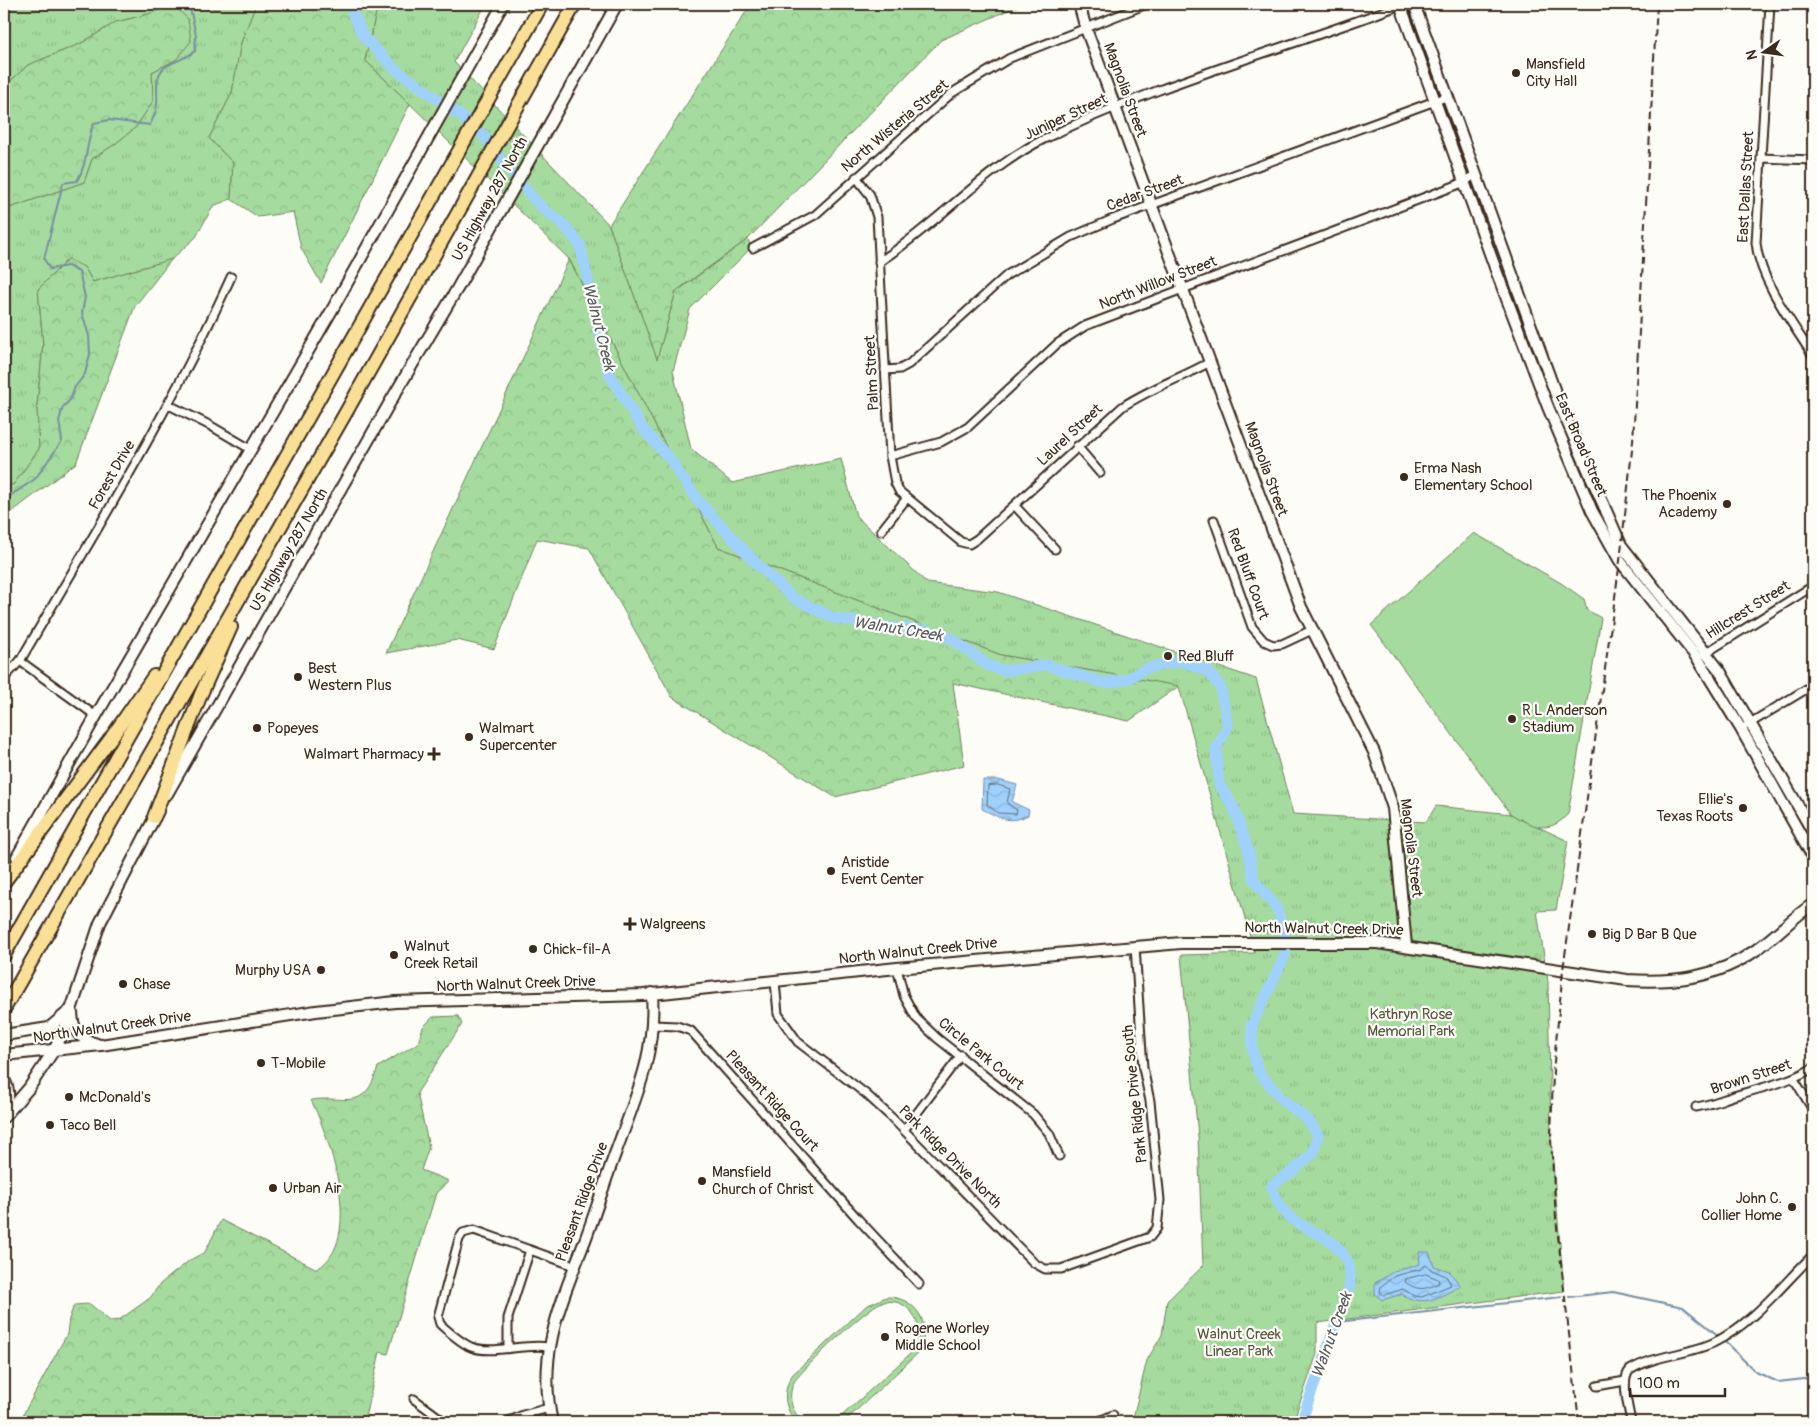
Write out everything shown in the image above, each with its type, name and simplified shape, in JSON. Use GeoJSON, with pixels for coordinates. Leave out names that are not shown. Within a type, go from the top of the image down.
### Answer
{"type":"FeatureCollection","features":[{"type":"Feature","properties":{"kind":"highway"},"geometry":{"type":"LineString","coordinates":[[4,955],[542,4]]}},
{"type":"Feature","properties":{"kind":"highway"},"geometry":{"type":"LineString","coordinates":[[4,1009],[345,414],[575,4]]}},
{"type":"Feature","properties":{"kind":"highway"},"geometry":{"type":"LineString","coordinates":[[4,881],[146,687],[194,606],[209,594]]}},
{"type":"Feature","properties":{"kind":"highway"},"geometry":{"type":"LineString","coordinates":[[154,817],[201,694],[236,616],[238,602]]}},
{"type":"Feature","properties":{"kind":"main road"},"geometry":{"type":"LineString","coordinates":[[4,881],[96,716],[252,450],[503,4]]}},
{"type":"Feature","properties":{"kind":"main road","name":"US Highway 287 North"},"geometry":{"type":"LineString","coordinates":[[4,1117],[29,1088],[54,1050],[71,1008],[100,922],[154,817],[384,412],[457,289],[540,138],[617,4]]}},
{"type":"Feature","properties":{"kind":"main road","name":"Magnolia Street"},"geometry":{"type":"LineString","coordinates":[[1079,4],[1086,29],[1301,607],[1374,752],[1389,792],[1396,829],[1406,946]]}},
{"type":"Feature","properties":{"kind":"main road","name":"East Broad Street"},"geometry":{"type":"LineString","coordinates":[[1401,4],[1548,407],[1621,545],[1708,652],[1813,832]]}},
{"type":"Feature","properties":{"kind":"main road","name":"East Broad Street"},"geometry":{"type":"LineString","coordinates":[[1414,4],[1446,97],[1559,403],[1582,470],[1592,511],[1611,548],[1636,584],[1698,659],[1741,729],[1813,857]]}},
{"type":"Feature","properties":{"kind":"main road"},"geometry":{"type":"LineString","coordinates":[[1528,354],[1539,350]]}},
{"type":"Feature","properties":{"kind":"main road"},"geometry":{"type":"LineString","coordinates":[[1548,407],[1559,403]]}},
{"type":"Feature","properties":{"kind":"main road"},"geometry":{"type":"LineString","coordinates":[[1592,511],[1602,506]]}},
{"type":"Feature","properties":{"kind":"main road"},"geometry":{"type":"LineString","coordinates":[[1636,584],[1643,574]]}},
{"type":"Feature","properties":{"kind":"main road"},"geometry":{"type":"LineString","coordinates":[[1781,800],[1791,794]]}},
{"type":"Feature","properties":{"kind":"main road","name":"North Walnut Creek Drive"},"geometry":{"type":"LineString","coordinates":[[5,1055],[101,1045],[316,1011],[395,1002],[652,993],[1135,946],[1256,942],[1406,946],[1627,980],[1677,981],[1724,969],[1745,957],[1813,904]]}},
{"type":"Feature","properties":{"kind":"main road","name":"Pleasant Ridge Drive"},"geometry":{"type":"LineString","coordinates":[[552,1422],[546,1369],[548,1347],[553,1326],[647,1064],[653,1025],[652,993]]}},
{"type":"Feature","properties":{"kind":"main road"},"geometry":{"type":"LineString","coordinates":[[4,1035],[49,1028],[63,1018],[71,1008]]}},
{"type":"Feature","properties":{"kind":"main road"},"geometry":{"type":"LineString","coordinates":[[71,1008],[76,1032],[89,1042],[101,1045]]}},
{"type":"Feature","properties":{"kind":"main road"},"geometry":{"type":"LineString","coordinates":[[4,1080],[8,1087],[8,1098],[4,1112]]}},
{"type":"Feature","properties":{"kind":"street","name":"North Wisteria Street"},"geometry":{"type":"LineString","coordinates":[[753,248],[815,214],[952,93],[1010,58],[1147,4]]}},
{"type":"Feature","properties":{"kind":"street","name":"Juniper Street"},"geometry":{"type":"LineString","coordinates":[[880,262],[904,246],[1008,161],[1042,140],[1116,108],[1401,4]]}},
{"type":"Feature","properties":{"kind":"street","name":"East Dallas Street"},"geometry":{"type":"LineString","coordinates":[[1770,4],[1756,243],[1757,256],[1784,309],[1813,356]]}},
{"type":"Feature","properties":{"kind":"street","name":"Cedar Street"},"geometry":{"type":"LineString","coordinates":[[885,370],[905,367],[1007,275],[1046,251],[1112,219],[1446,97]]}},
{"type":"Feature","properties":{"kind":"street"},"geometry":{"type":"LineString","coordinates":[[1761,158],[1813,160]]}},
{"type":"Feature","properties":{"kind":"street","name":"Palm Street"},"geometry":{"type":"LineString","coordinates":[[856,177],[865,187],[875,208],[880,262],[890,456],[895,483],[899,491],[961,542]]}},
{"type":"Feature","properties":{"kind":"street","name":"North Willow Street"},"geometry":{"type":"LineString","coordinates":[[890,456],[941,442],[968,427],[1057,344],[1085,326],[1476,178]]}},
{"type":"Feature","properties":{"kind":"street","name":"Forest Drive"},"geometry":{"type":"LineString","coordinates":[[4,678],[20,660],[169,405],[232,277]]}},
{"type":"Feature","properties":{"kind":"street","name":"Laurel Street"},"geometry":{"type":"LineString","coordinates":[[961,542],[969,544],[977,539],[1016,506],[1077,446],[1122,407],[1139,396],[1173,382],[1210,362]]}},
{"type":"Feature","properties":{"kind":"street"},"geometry":{"type":"LineString","coordinates":[[169,405],[211,426],[252,450]]}},
{"type":"Feature","properties":{"kind":"street"},"geometry":{"type":"LineString","coordinates":[[1077,446],[1100,473]]}},
{"type":"Feature","properties":{"kind":"street"},"geometry":{"type":"LineString","coordinates":[[880,530],[908,498]]}},
{"type":"Feature","properties":{"kind":"street"},"geometry":{"type":"LineString","coordinates":[[1016,506],[1055,549]]}},
{"type":"Feature","properties":{"kind":"street","name":"Red Bluff Court"},"geometry":{"type":"LineString","coordinates":[[1214,520],[1252,627],[1258,635],[1273,645],[1282,644],[1312,630]]}},
{"type":"Feature","properties":{"kind":"street","name":"Hillcrest Street"},"geometry":{"type":"LineString","coordinates":[[1698,659],[1813,586]]}},
{"type":"Feature","properties":{"kind":"street"},"geometry":{"type":"LineString","coordinates":[[20,660],[96,716]]}},
{"type":"Feature","properties":{"kind":"street"},"geometry":{"type":"LineString","coordinates":[[1741,729],[1813,685]]}},
{"type":"Feature","properties":{"kind":"street","name":"Park Ridge Drive South"},"geometry":{"type":"LineString","coordinates":[[1135,946],[1143,1068],[1150,1101],[1160,1200],[1157,1228],[1150,1237]]}},
{"type":"Feature","properties":{"kind":"street","name":"Circle Park Court"},"geometry":{"type":"LineString","coordinates":[[897,968],[904,996],[916,1018],[937,1038],[962,1055],[1033,1114],[1049,1133],[1059,1156]]}},
{"type":"Feature","properties":{"kind":"street","name":"Park Ridge Drive North"},"geometry":{"type":"LineString","coordinates":[[775,981],[778,1014],[798,1042],[866,1094],[904,1130],[1034,1263],[1045,1268],[1061,1269],[1150,1237]]}},
{"type":"Feature","properties":{"kind":"street","name":"Pleasant Ridge Court"},"geometry":{"type":"LineString","coordinates":[[653,1025],[677,1026],[691,1031],[858,1219],[919,1284]]}},
{"type":"Feature","properties":{"kind":"street"},"geometry":{"type":"LineString","coordinates":[[904,1130],[962,1055]]}},
{"type":"Feature","properties":{"kind":"street","name":"Brown Street"},"geometry":{"type":"LineString","coordinates":[[1696,1107],[1710,1105],[1720,1100],[1794,1080],[1813,1068]]}},
{"type":"Feature","properties":{"kind":"street"},"geometry":{"type":"LineString","coordinates":[[1794,1080],[1813,1110]]}},
{"type":"Feature","properties":{"kind":"street"},"geometry":{"type":"LineString","coordinates":[[548,1347],[528,1345],[486,1349],[470,1346],[440,1324],[438,1316],[459,1239],[462,1233],[474,1230],[575,1266]]}},
{"type":"Feature","properties":{"kind":"street"},"geometry":{"type":"LineString","coordinates":[[508,1347],[508,1318],[530,1250]]}},
{"type":"Feature","properties":{"kind":"street"},"geometry":{"type":"LineString","coordinates":[[1631,1422],[1626,1374],[1634,1367],[1720,1340],[1736,1330],[1813,1255]]}},
{"type":"Feature","properties":{"kind":"street"},"geometry":{"type":"LineString","coordinates":[[1597,1386],[1626,1381]]}},
{"type":"Feature","properties":{"kind":"street"},"geometry":{"type":"LineString","coordinates":[[414,1399],[445,1422]]}},
{"type":"Feature","properties":{"kind":"street"},"geometry":{"type":"LineString","coordinates":[[507,1422],[523,1415],[549,1408]]}},
{"type":"Feature","properties":{"kind":"street"},"geometry":{"type":"LineString","coordinates":[[1097,1422],[1113,1416]]}},
{"type":"Feature","properties":{"kind":"green space"},"geometry":{"type":"Polygon","coordinates":[[[4,4],[172,4],[149,14],[116,22],[80,44],[28,65],[4,87],[4,4]]]}},
{"type":"Feature","properties":{"kind":"green space"},"geometry":{"type":"Polygon","coordinates":[[[172,4],[256,4],[241,43],[232,93],[209,138],[233,163],[231,199],[213,206],[196,237],[172,259],[93,282],[84,267],[38,289],[43,344],[37,406],[39,449],[14,484],[4,488],[4,210],[84,182],[92,159],[136,127],[153,101],[152,72],[177,59],[172,4]]]}},
{"type":"Feature","properties":{"kind":"green space"},"geometry":{"type":"Polygon","coordinates":[[[172,4],[188,19],[191,41],[177,59],[152,72],[153,101],[136,127],[92,159],[84,182],[4,210],[4,87],[28,65],[80,44],[116,22],[149,14],[172,4]]]}},
{"type":"Feature","properties":{"kind":"green space"},"geometry":{"type":"Polygon","coordinates":[[[256,4],[378,4],[365,60],[410,104],[321,283],[301,248],[293,212],[258,217],[231,199],[233,163],[209,138],[232,93],[241,43],[256,4]]]}},
{"type":"Feature","properties":{"kind":"green space"},"geometry":{"type":"Polygon","coordinates":[[[378,4],[486,4],[454,62],[609,225],[657,358],[676,292],[748,239],[751,248],[690,309],[673,371],[691,449],[732,483],[841,459],[856,516],[927,583],[998,592],[1256,679],[1293,814],[1426,822],[1436,806],[1511,814],[1568,841],[1556,910],[1537,911],[1548,982],[1551,1139],[1564,1291],[1317,1323],[1317,1354],[1293,1422],[1132,1422],[1147,1360],[1162,1335],[1167,1301],[1203,1266],[1198,1136],[1181,955],[1255,953],[1179,687],[1001,655],[718,547],[569,259],[365,60],[378,4]]]}},
{"type":"Feature","properties":{"kind":"green space"},"geometry":{"type":"Polygon","coordinates":[[[751,4],[790,4],[808,10],[821,4],[1022,4],[941,40],[748,239],[676,291],[657,359],[609,225],[751,4]]]}},
{"type":"Feature","properties":{"kind":"green space"},"geometry":{"type":"Polygon","coordinates":[[[68,259],[84,267],[93,282],[172,259],[135,306],[76,463],[4,518],[4,488],[14,484],[39,449],[37,406],[43,344],[38,289],[68,259]]]}},
{"type":"Feature","properties":{"kind":"green space"},"geometry":{"type":"Polygon","coordinates":[[[569,259],[718,547],[1001,655],[1179,686],[1129,721],[953,683],[964,765],[835,797],[672,697],[589,548],[537,539],[494,649],[457,640],[386,653],[569,259]]]}},
{"type":"Feature","properties":{"kind":"green space","name":"R L Anderson Stadium"},"geometry":{"type":"Polygon","coordinates":[[[1474,533],[1561,583],[1584,599],[1587,610],[1601,618],[1568,814],[1561,821],[1547,827],[1534,825],[1511,814],[1371,625],[1474,533]]]}},
{"type":"Feature","properties":{"kind":"green space"},"geometry":{"type":"Polygon","coordinates":[[[458,1016],[462,1024],[417,1093],[429,1147],[421,1170],[449,1181],[436,1193],[388,1354],[380,1352],[364,1422],[19,1422],[67,1334],[69,1319],[74,1305],[90,1304],[110,1321],[119,1320],[150,1298],[160,1284],[190,1260],[205,1252],[221,1220],[317,1269],[331,1255],[339,1236],[341,1213],[334,1163],[327,1138],[311,1100],[353,1099],[360,1096],[367,1091],[378,1067],[418,1043],[423,1027],[433,1017],[458,1016]]]}},
{"type":"Feature","properties":{"kind":"green space"},"geometry":{"type":"Polygon","coordinates":[[[886,1297],[897,1298],[906,1302],[914,1307],[920,1315],[924,1334],[917,1354],[844,1422],[835,1422],[910,1354],[916,1345],[919,1335],[918,1326],[909,1309],[891,1301],[880,1303],[862,1315],[809,1364],[794,1382],[791,1393],[792,1404],[796,1414],[805,1422],[797,1422],[789,1411],[786,1399],[787,1386],[793,1374],[866,1306],[886,1297]]]}},
{"type":"Feature","properties":{"kind":"water"},"geometry":{"type":"Polygon","coordinates":[[[983,780],[999,780],[1017,785],[1012,802],[1029,810],[1028,815],[1009,820],[982,809],[983,780]]]}},
{"type":"Feature","properties":{"kind":"water"},"geometry":{"type":"Polygon","coordinates":[[[1419,1252],[1429,1252],[1434,1266],[1449,1271],[1461,1286],[1425,1301],[1402,1294],[1382,1300],[1375,1294],[1375,1283],[1393,1272],[1420,1264],[1419,1252]]]}},
{"type":"Feature","properties":{"kind":"waterway"},"geometry":{"type":"LineString","coordinates":[[4,500],[35,479],[62,441],[59,421],[63,407],[70,400],[75,387],[85,374],[90,354],[89,336],[82,313],[85,297],[79,272],[68,266],[50,269],[44,259],[63,183],[77,181],[81,174],[94,123],[109,120],[150,125],[157,105],[157,83],[160,72],[167,66],[195,51],[196,35],[189,4]]}},
{"type":"Feature","properties":{"kind":"waterway","name":"Walnut Creek"},"geometry":{"type":"LineString","coordinates":[[349,4],[363,36],[394,68],[461,116],[485,137],[506,167],[541,207],[563,224],[580,245],[608,372],[643,429],[669,458],[699,502],[756,563],[793,598],[834,618],[888,627],[923,630],[948,636],[989,666],[1005,671],[1046,665],[1105,683],[1127,679],[1145,669],[1182,661],[1208,671],[1220,686],[1228,726],[1216,748],[1219,784],[1233,806],[1248,849],[1254,880],[1277,909],[1285,933],[1285,955],[1252,1025],[1252,1047],[1258,1071],[1282,1099],[1309,1121],[1318,1135],[1314,1152],[1294,1170],[1272,1185],[1278,1202],[1286,1213],[1296,1222],[1329,1240],[1339,1249],[1348,1262],[1350,1270],[1350,1285],[1301,1422]]}},
{"type":"Feature","properties":{"kind":"waterway"},"geometry":{"type":"LineString","coordinates":[[1569,1297],[1613,1292],[1683,1307],[1720,1337]]}},
{"type":"Feature","properties":{"kind":"waterway"},"geometry":{"type":"LineString","coordinates":[[1337,1322],[1561,1297]]}},
{"type":"Feature","properties":{"kind":"waterway"},"geometry":{"type":"LineString","coordinates":[[1723,1340],[1756,1372],[1778,1382],[1813,1378]]}},
{"type":"Feature","properties":{"kind":"railway"},"geometry":{"type":"LineString","coordinates":[[1579,1422],[1556,1218],[1551,1139],[1553,1072],[1563,970],[1620,561],[1633,441],[1657,4]]}},
{"type":"Feature","properties":{"kind":"place","name":"Mansfield City Hall"},"geometry":{"type":"Point","coordinates":[1516,73]}},
{"type":"Feature","properties":{"kind":"place","name":"Erma Nash Elementary School"},"geometry":{"type":"Point","coordinates":[1404,477]}},
{"type":"Feature","properties":{"kind":"place","name":"The Phoenix Academy"},"geometry":{"type":"Point","coordinates":[1727,504]}},
{"type":"Feature","properties":{"kind":"place","name":"Red Bluff"},"geometry":{"type":"Point","coordinates":[1168,656]}},
{"type":"Feature","properties":{"kind":"place","name":"Best Western Plus"},"geometry":{"type":"Point","coordinates":[298,677]}},
{"type":"Feature","properties":{"kind":"place","name":"R L Anderson Stadium"},"geometry":{"type":"Point","coordinates":[1512,719]}},
{"type":"Feature","properties":{"kind":"place","name":"Popeyes"},"geometry":{"type":"Point","coordinates":[257,728]}},
{"type":"Feature","properties":{"kind":"place","name":"Walmart Supercenter"},"geometry":{"type":"Point","coordinates":[469,737]}},
{"type":"Feature","properties":{"kind":"place","name":"Walmart Pharmacy"},"geometry":{"type":"Point","coordinates":[434,754]}},
{"type":"Feature","properties":{"kind":"place","name":"Ellie's Texas Roots"},"geometry":{"type":"Point","coordinates":[1743,808]}},
{"type":"Feature","properties":{"kind":"place","name":"Aristide Event Center"},"geometry":{"type":"Point","coordinates":[831,871]}},
{"type":"Feature","properties":{"kind":"place","name":"Walgreens"},"geometry":{"type":"Point","coordinates":[630,924]}},
{"type":"Feature","properties":{"kind":"place","name":"Big D Bar B Que"},"geometry":{"type":"Point","coordinates":[1592,934]}},
{"type":"Feature","properties":{"kind":"place","name":"Chick-fil-A"},"geometry":{"type":"Point","coordinates":[533,949]}},
{"type":"Feature","properties":{"kind":"place","name":"Walnut Creek Retail"},"geometry":{"type":"Point","coordinates":[394,955]}},
{"type":"Feature","properties":{"kind":"place","name":"Murphy USA"},"geometry":{"type":"Point","coordinates":[321,970]}},
{"type":"Feature","properties":{"kind":"place","name":"Chase"},"geometry":{"type":"Point","coordinates":[123,984]}},
{"type":"Feature","properties":{"kind":"place","name":"T-Mobile"},"geometry":{"type":"Point","coordinates":[261,1063]}},
{"type":"Feature","properties":{"kind":"place","name":"McDonald's"},"geometry":{"type":"Point","coordinates":[69,1097]}},
{"type":"Feature","properties":{"kind":"place","name":"Taco Bell"},"geometry":{"type":"Point","coordinates":[50,1125]}},
{"type":"Feature","properties":{"kind":"place","name":"Mansfield Church of Christ"},"geometry":{"type":"Point","coordinates":[702,1181]}},
{"type":"Feature","properties":{"kind":"place","name":"Urban Air"},"geometry":{"type":"Point","coordinates":[273,1188]}},
{"type":"Feature","properties":{"kind":"place","name":"John C. Collier Home"},"geometry":{"type":"Point","coordinates":[1792,1207]}},
{"type":"Feature","properties":{"kind":"place","name":"Rogene Worley Middle School"},"geometry":{"type":"Point","coordinates":[885,1337]}},
{"type":"Feature","properties":{"kind":"park label","name":"Kathryn Rose Memorial Park"},"geometry":{"type":"Point","coordinates":[1411,1022]}},
{"type":"Feature","properties":{"kind":"park label","name":"Walnut Creek Linear Park"},"geometry":{"type":"Point","coordinates":[1239,1342]}}]}
